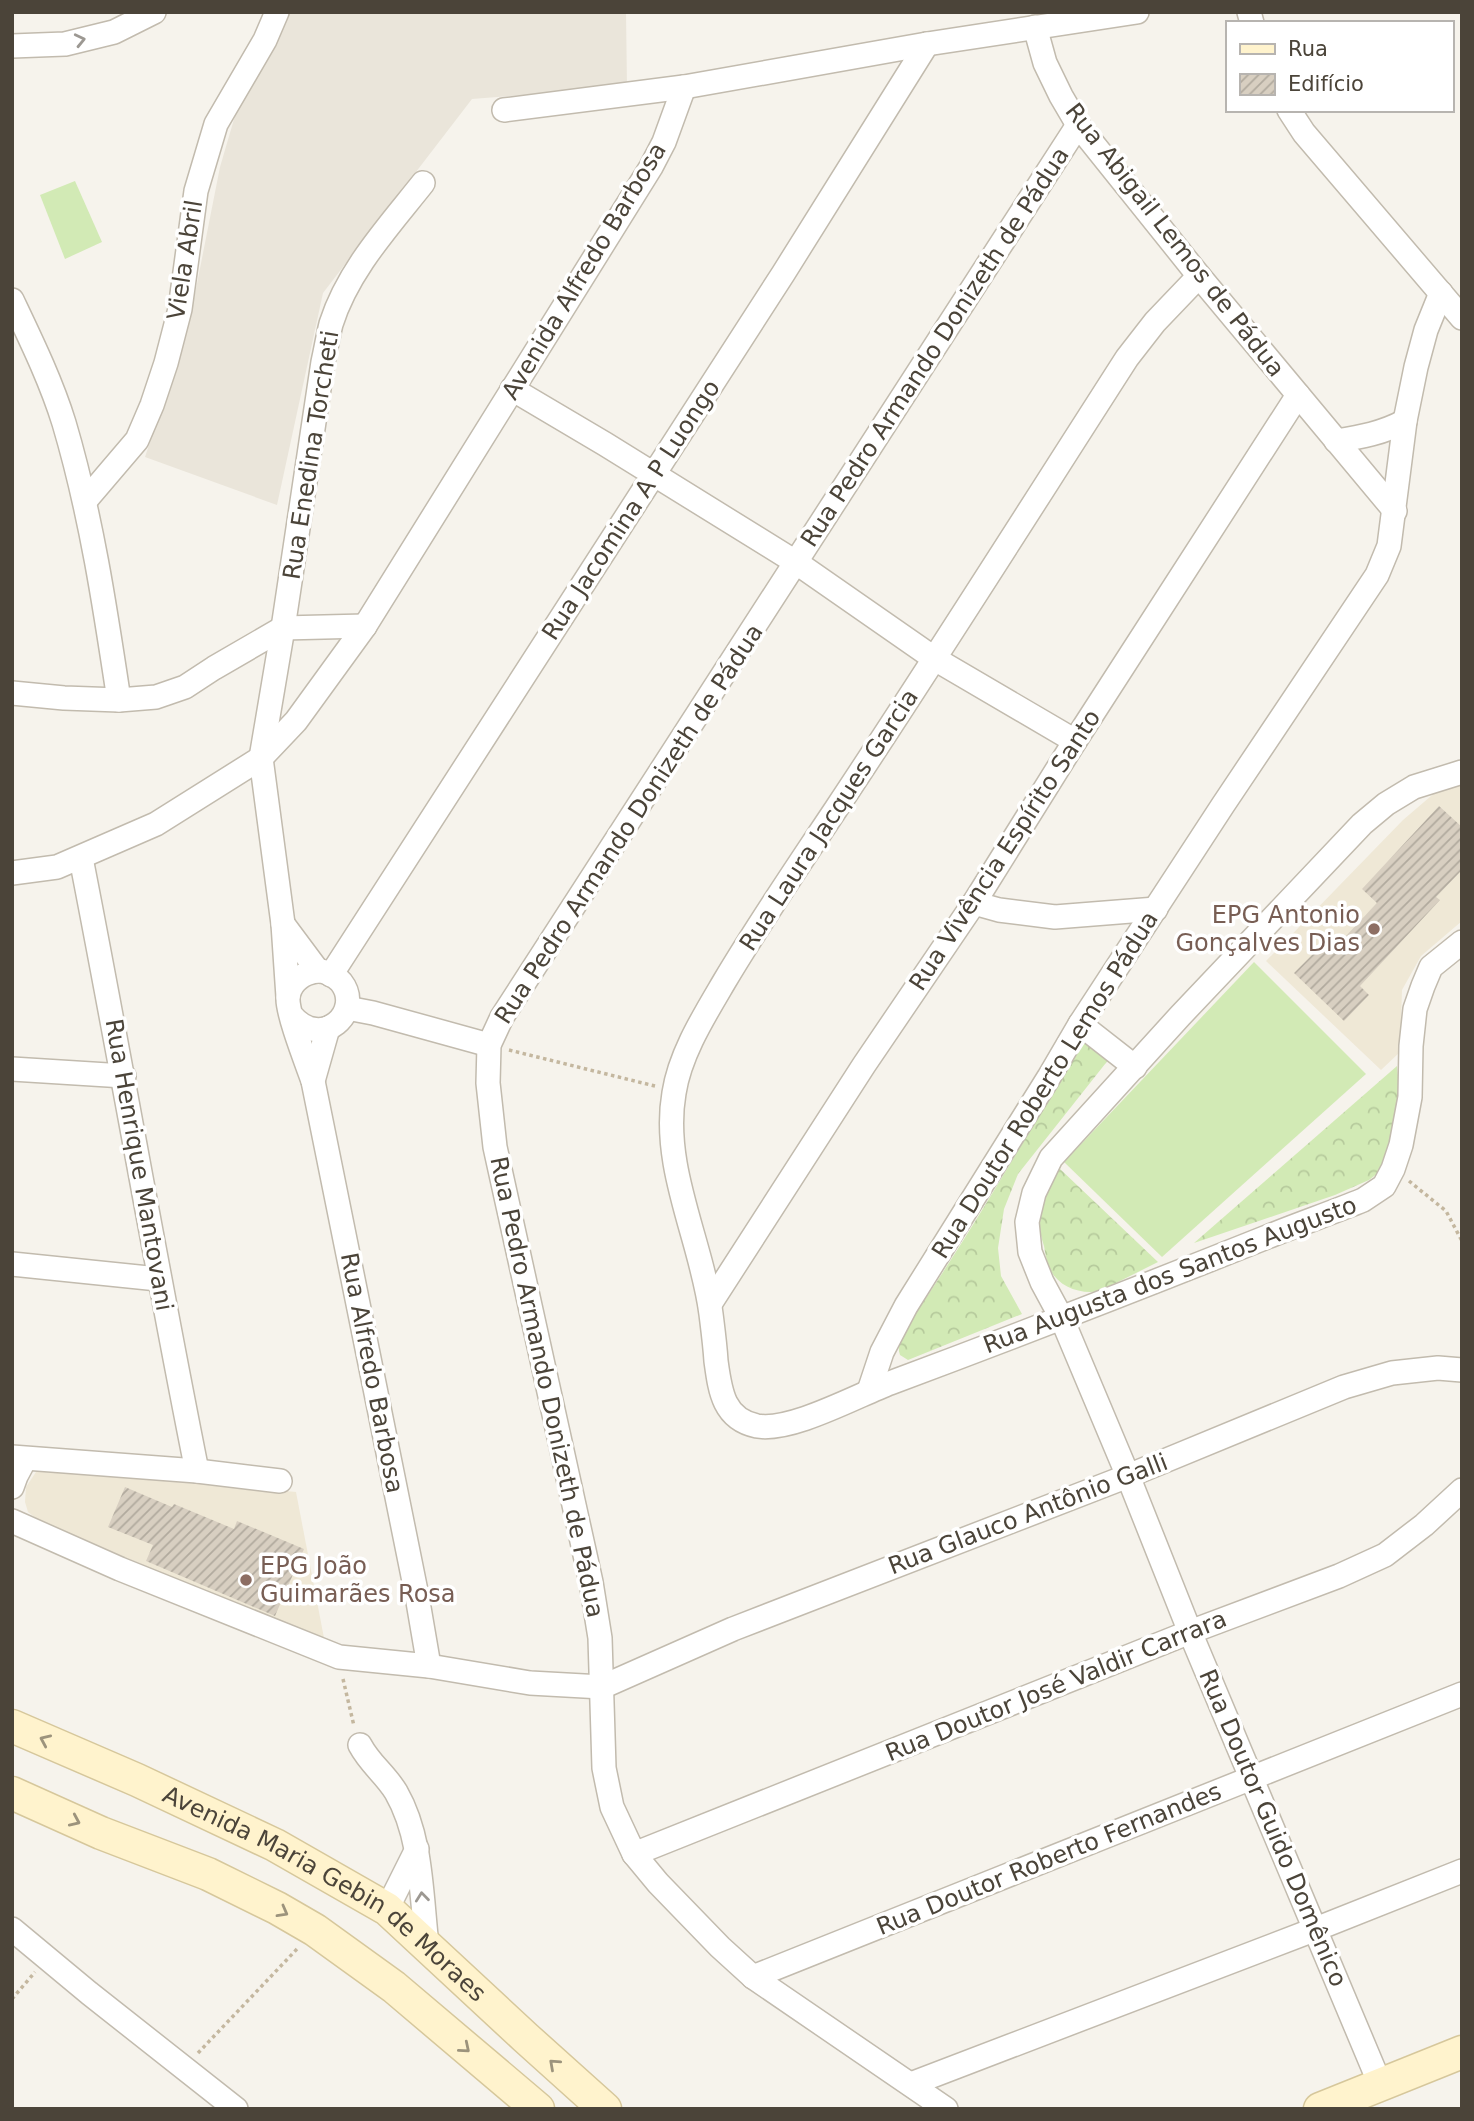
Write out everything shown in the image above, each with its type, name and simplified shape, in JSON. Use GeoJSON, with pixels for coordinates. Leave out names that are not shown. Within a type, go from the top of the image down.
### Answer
{"type":"FeatureCollection","features":[{"type":"Feature","properties":{"kind":"main road","name":"Avenida Maria Gebin de Moraes"},"geometry":{"type":"LineString","coordinates":[[12,1726],[137,1780],[275,1845],[387,1909],[605,2109]]}},
{"type":"Feature","properties":{"kind":"main road","name":"Avenida Maria Gebin de Moraes"},"geometry":{"type":"LineString","coordinates":[[12,1793],[101,1833],[208,1874],[315,1930],[403,1996],[538,2109]]}},
{"type":"Feature","properties":{"kind":"main road"},"geometry":{"type":"LineString","coordinates":[[403,1996],[436,1954]]}},
{"type":"Feature","properties":{"kind":"main road"},"geometry":{"type":"LineString","coordinates":[[1320,2109],[1462,2052]]}},
{"type":"Feature","properties":{"kind":"street"},"geometry":{"type":"LineString","coordinates":[[12,46],[65,44],[114,32],[155,12]]}},
{"type":"Feature","properties":{"kind":"street","name":"Viela Abril"},"geometry":{"type":"LineString","coordinates":[[85,501],[137,440],[152,405],[180,309],[195,191],[216,124],[265,40],[277,12]]}},
{"type":"Feature","properties":{"kind":"street"},"geometry":{"type":"LineString","coordinates":[[504,110],[684,87],[927,44],[1137,12]]}},
{"type":"Feature","properties":{"kind":"street","name":"Rua Abigail Lemos de Pádua"},"geometry":{"type":"LineString","coordinates":[[1035,27],[1045,64],[1079,125],[1199,276],[1395,511]]}},
{"type":"Feature","properties":{"kind":"street","name":"Rua Jacomina A P Luongo"},"geometry":{"type":"LineString","coordinates":[[325,973],[654,475],[927,44]]}},
{"type":"Feature","properties":{"kind":"street","name":"Avenida Alfredo Barbosa"},"geometry":{"type":"LineString","coordinates":[[12,873],[57,867],[156,824],[261,758],[296,721],[365,626],[651,167],[664,142],[684,87]]}},
{"type":"Feature","properties":{"kind":"street"},"geometry":{"type":"LineString","coordinates":[[1290,112],[1304,133],[1462,318]]}},
{"type":"Feature","properties":{"kind":"street","name":"Rua Pedro Armando Donizeth de Pádua"},"geometry":{"type":"LineString","coordinates":[[601,1687],[600,1638],[591,1582],[495,1147],[488,1083],[489,1045],[502,1017],[1079,125]]}},
{"type":"Feature","properties":{"kind":"street","name":"Rua Enedina Torcheti"},"geometry":{"type":"LineString","coordinates":[[261,758],[284,628],[323,362],[332,322],[348,286],[369,251],[423,183]]}},
{"type":"Feature","properties":{"kind":"street","name":"Rua Laura Jacques Garcia"},"geometry":{"type":"LineString","coordinates":[[744,1422],[733,1415],[720,1389],[710,1304],[674,1157],[671,1121],[674,1090],[683,1061],[706,1013],[746,945],[935,659],[1127,359],[1155,322],[1199,276]]}},
{"type":"Feature","properties":{"kind":"street","name":"Rua Doutor Roberto Lemos Pádua"},"geometry":{"type":"LineString","coordinates":[[869,1391],[882,1352],[906,1306],[1080,1024],[1223,804],[1377,575],[1389,546],[1405,421],[1426,330],[1441,293]]}},
{"type":"Feature","properties":{"kind":"street"},"geometry":{"type":"LineString","coordinates":[[12,300],[34,345],[63,421],[85,501],[119,700]]}},
{"type":"Feature","properties":{"kind":"street"},"geometry":{"type":"LineString","coordinates":[[512,389],[797,563],[935,659],[1075,741]]}},
{"type":"Feature","properties":{"kind":"street","name":"Rua Vivência Espírito Santo"},"geometry":{"type":"LineString","coordinates":[[710,1304],[864,1065],[974,902],[1298,395]]}},
{"type":"Feature","properties":{"kind":"street"},"geometry":{"type":"LineString","coordinates":[[1336,441],[1375,434],[1405,421]]}},
{"type":"Feature","properties":{"kind":"street"},"geometry":{"type":"LineString","coordinates":[[12,693],[119,700],[156,697],[185,687],[284,628],[365,626]]}},
{"type":"Feature","properties":{"kind":"street","name":"Rua Alfredo Barbosa"},"geometry":{"type":"LineString","coordinates":[[261,758],[283,924],[290,1006],[313,1081],[429,1665]]}},
{"type":"Feature","properties":{"kind":"street","name":"Rua Doutor Guido Domênico"},"geometry":{"type":"LineString","coordinates":[[1380,2084],[1190,1632],[1128,1476],[1030,1252],[1027,1222],[1034,1193],[1051,1158],[1180,1016],[1362,824],[1386,804],[1414,787],[1462,772]]}},
{"type":"Feature","properties":{"kind":"street","name":"Rua Henrique Mantovani"},"geometry":{"type":"LineString","coordinates":[[81,858],[124,1076],[158,1279],[197,1471]]}},
{"type":"Feature","properties":{"kind":"street"},"geometry":{"type":"LineString","coordinates":[[974,902],[999,910],[1055,917],[1156,909]]}},
{"type":"Feature","properties":{"kind":"street","name":"Rua Alfredo Barbosa"},"geometry":{"type":"LineString","coordinates":[[283,924],[325,973]]}},
{"type":"Feature","properties":{"kind":"street","name":"Rua Augusta dos Santos Augusto"},"geometry":{"type":"LineString","coordinates":[[744,1422],[777,1427],[793,1423],[1057,1310],[1363,1200],[1384,1186],[1401,1145],[1410,1097],[1415,1009],[1431,967],[1462,942]]}},
{"type":"Feature","properties":{"kind":"street"},"geometry":{"type":"LineString","coordinates":[[325,973],[339,980],[345,988],[346,1008],[343,1017],[336,1024],[318,1031],[307,1029],[298,1023],[290,1006],[295,981],[302,976],[325,973]]}},
{"type":"Feature","properties":{"kind":"street"},"geometry":{"type":"LineString","coordinates":[[346,1008],[489,1045]]}},
{"type":"Feature","properties":{"kind":"street"},"geometry":{"type":"LineString","coordinates":[[1080,1024],[1135,1067]]}},
{"type":"Feature","properties":{"kind":"street","name":"Rua Alfredo Barbosa"},"geometry":{"type":"LineString","coordinates":[[313,1081],[328,1028]]}},
{"type":"Feature","properties":{"kind":"street"},"geometry":{"type":"LineString","coordinates":[[12,1069],[124,1076]]}},
{"type":"Feature","properties":{"kind":"street"},"geometry":{"type":"LineString","coordinates":[[12,1264],[158,1279]]}},
{"type":"Feature","properties":{"kind":"street","name":"Rua Glauco Antônio Galli"},"geometry":{"type":"LineString","coordinates":[[601,1687],[733,1629],[1128,1476],[1344,1387],[1392,1373],[1438,1368],[1462,1370]]}},
{"type":"Feature","properties":{"kind":"street"},"geometry":{"type":"LineString","coordinates":[[12,1487],[19,1458],[197,1471],[280,1481]]}},
{"type":"Feature","properties":{"kind":"street","name":"Rua Doutor José Valdir Carrara"},"geometry":{"type":"LineString","coordinates":[[634,1854],[1190,1632],[1339,1576],[1385,1555],[1424,1525],[1462,1490]]}},
{"type":"Feature","properties":{"kind":"street"},"geometry":{"type":"LineString","coordinates":[[12,1521],[120,1569],[339,1657],[429,1665],[530,1683],[601,1687],[604,1768],[612,1807],[634,1854],[658,1883],[753,1977],[946,2109]]}},
{"type":"Feature","properties":{"kind":"street","name":"Rua Doutor Roberto Fernandes"},"geometry":{"type":"LineString","coordinates":[[753,1977],[1462,1694]]}},
{"type":"Feature","properties":{"kind":"street"},"geometry":{"type":"LineString","coordinates":[[360,1745],[367,1759],[395,1791],[404,1810],[417,1849],[436,1954]]}},
{"type":"Feature","properties":{"kind":"street"},"geometry":{"type":"LineString","coordinates":[[387,1909],[417,1849]]}},
{"type":"Feature","properties":{"kind":"street"},"geometry":{"type":"LineString","coordinates":[[911,2084],[1462,1871]]}},
{"type":"Feature","properties":{"kind":"street"},"geometry":{"type":"LineString","coordinates":[[12,1929],[236,2109]]}},
{"type":"Feature","properties":{"kind":"path"},"geometry":{"type":"LineString","coordinates":[[489,1045],[674,1090]]}},
{"type":"Feature","properties":{"kind":"path"},"geometry":{"type":"LineString","coordinates":[[1393,1169],[1446,1211],[1462,1241]]}},
{"type":"Feature","properties":{"kind":"path"},"geometry":{"type":"LineString","coordinates":[[339,1657],[351,1717],[360,1745]]}},
{"type":"Feature","properties":{"kind":"path"},"geometry":{"type":"LineString","coordinates":[[183,2068],[315,1930]]}},
{"type":"Feature","properties":{"kind":"path"},"geometry":{"type":"LineString","coordinates":[[12,1999],[47,1957]]}},
{"type":"Feature","properties":{"kind":"shaded area"},"geometry":{"type":"Polygon","coordinates":[[[289,12],[626,12],[627,87],[472,99],[323,293],[277,505],[145,457],[189,324],[220,167],[249,68],[289,12]]]}},
{"type":"Feature","properties":{"kind":"shaded area","name":"EPG Antonio Gonçalves Dias"},"geometry":{"type":"Polygon","coordinates":[[[1462,782],[1462,921],[1421,956],[1402,990],[1400,1052],[1381,1070],[1266,961],[1403,820],[1438,790],[1462,782]]]}},
{"type":"Feature","properties":{"kind":"shaded area","name":"EPG João Guimarães Rosa"},"geometry":{"type":"Polygon","coordinates":[[[45,1468],[296,1492],[324,1638],[322,1640],[41,1522],[28,1512],[25,1502],[26,1487],[36,1472],[45,1468]]]}},
{"type":"Feature","properties":{"kind":"green space"},"geometry":{"type":"Polygon","coordinates":[[[75,181],[102,242],[65,259],[40,195],[75,181]]]}},
{"type":"Feature","properties":{"kind":"green space"},"geometry":{"type":"Polygon","coordinates":[[[1254,962],[1366,1074],[1162,1257],[1064,1162],[1254,962]]]}},
{"type":"Feature","properties":{"kind":"green space"},"geometry":{"type":"Polygon","coordinates":[[[1084,1041],[1109,1059],[1018,1174],[1004,1209],[998,1248],[1001,1276],[1022,1314],[908,1360],[900,1355],[899,1348],[907,1324],[968,1232],[1084,1041]]]}},
{"type":"Feature","properties":{"kind":"green space"},"geometry":{"type":"Polygon","coordinates":[[[1397,1066],[1400,1095],[1397,1125],[1385,1162],[1378,1173],[1369,1180],[1335,1195],[1194,1243],[1397,1066]]]}},
{"type":"Feature","properties":{"kind":"green space"},"geometry":{"type":"Polygon","coordinates":[[[1059,1168],[1158,1262],[1100,1291],[1085,1292],[1070,1288],[1058,1280],[1048,1265],[1040,1222],[1045,1199],[1059,1168]]]}},
{"type":"Feature","properties":{"kind":"building"},"geometry":{"type":"Polygon","coordinates":[[[1439,806],[1462,827],[1462,870],[1436,897],[1440,900],[1360,986],[1369,995],[1344,1021],[1294,973],[1320,947],[1328,955],[1377,903],[1362,889],[1439,806]]]}},
{"type":"Feature","properties":{"kind":"building"},"geometry":{"type":"Polygon","coordinates":[[[125,1487],[234,1529],[237,1521],[304,1549],[275,1616],[146,1561],[153,1545],[108,1527],[125,1487]]]}},
{"type":"Feature","properties":{"kind":"place","name":"EPG Antonio Gonçalves Dias"},"geometry":{"type":"Point","coordinates":[1374,929]}},
{"type":"Feature","properties":{"kind":"place","name":"EPG João Guimarães Rosa"},"geometry":{"type":"Point","coordinates":[246,1580]}}]}
